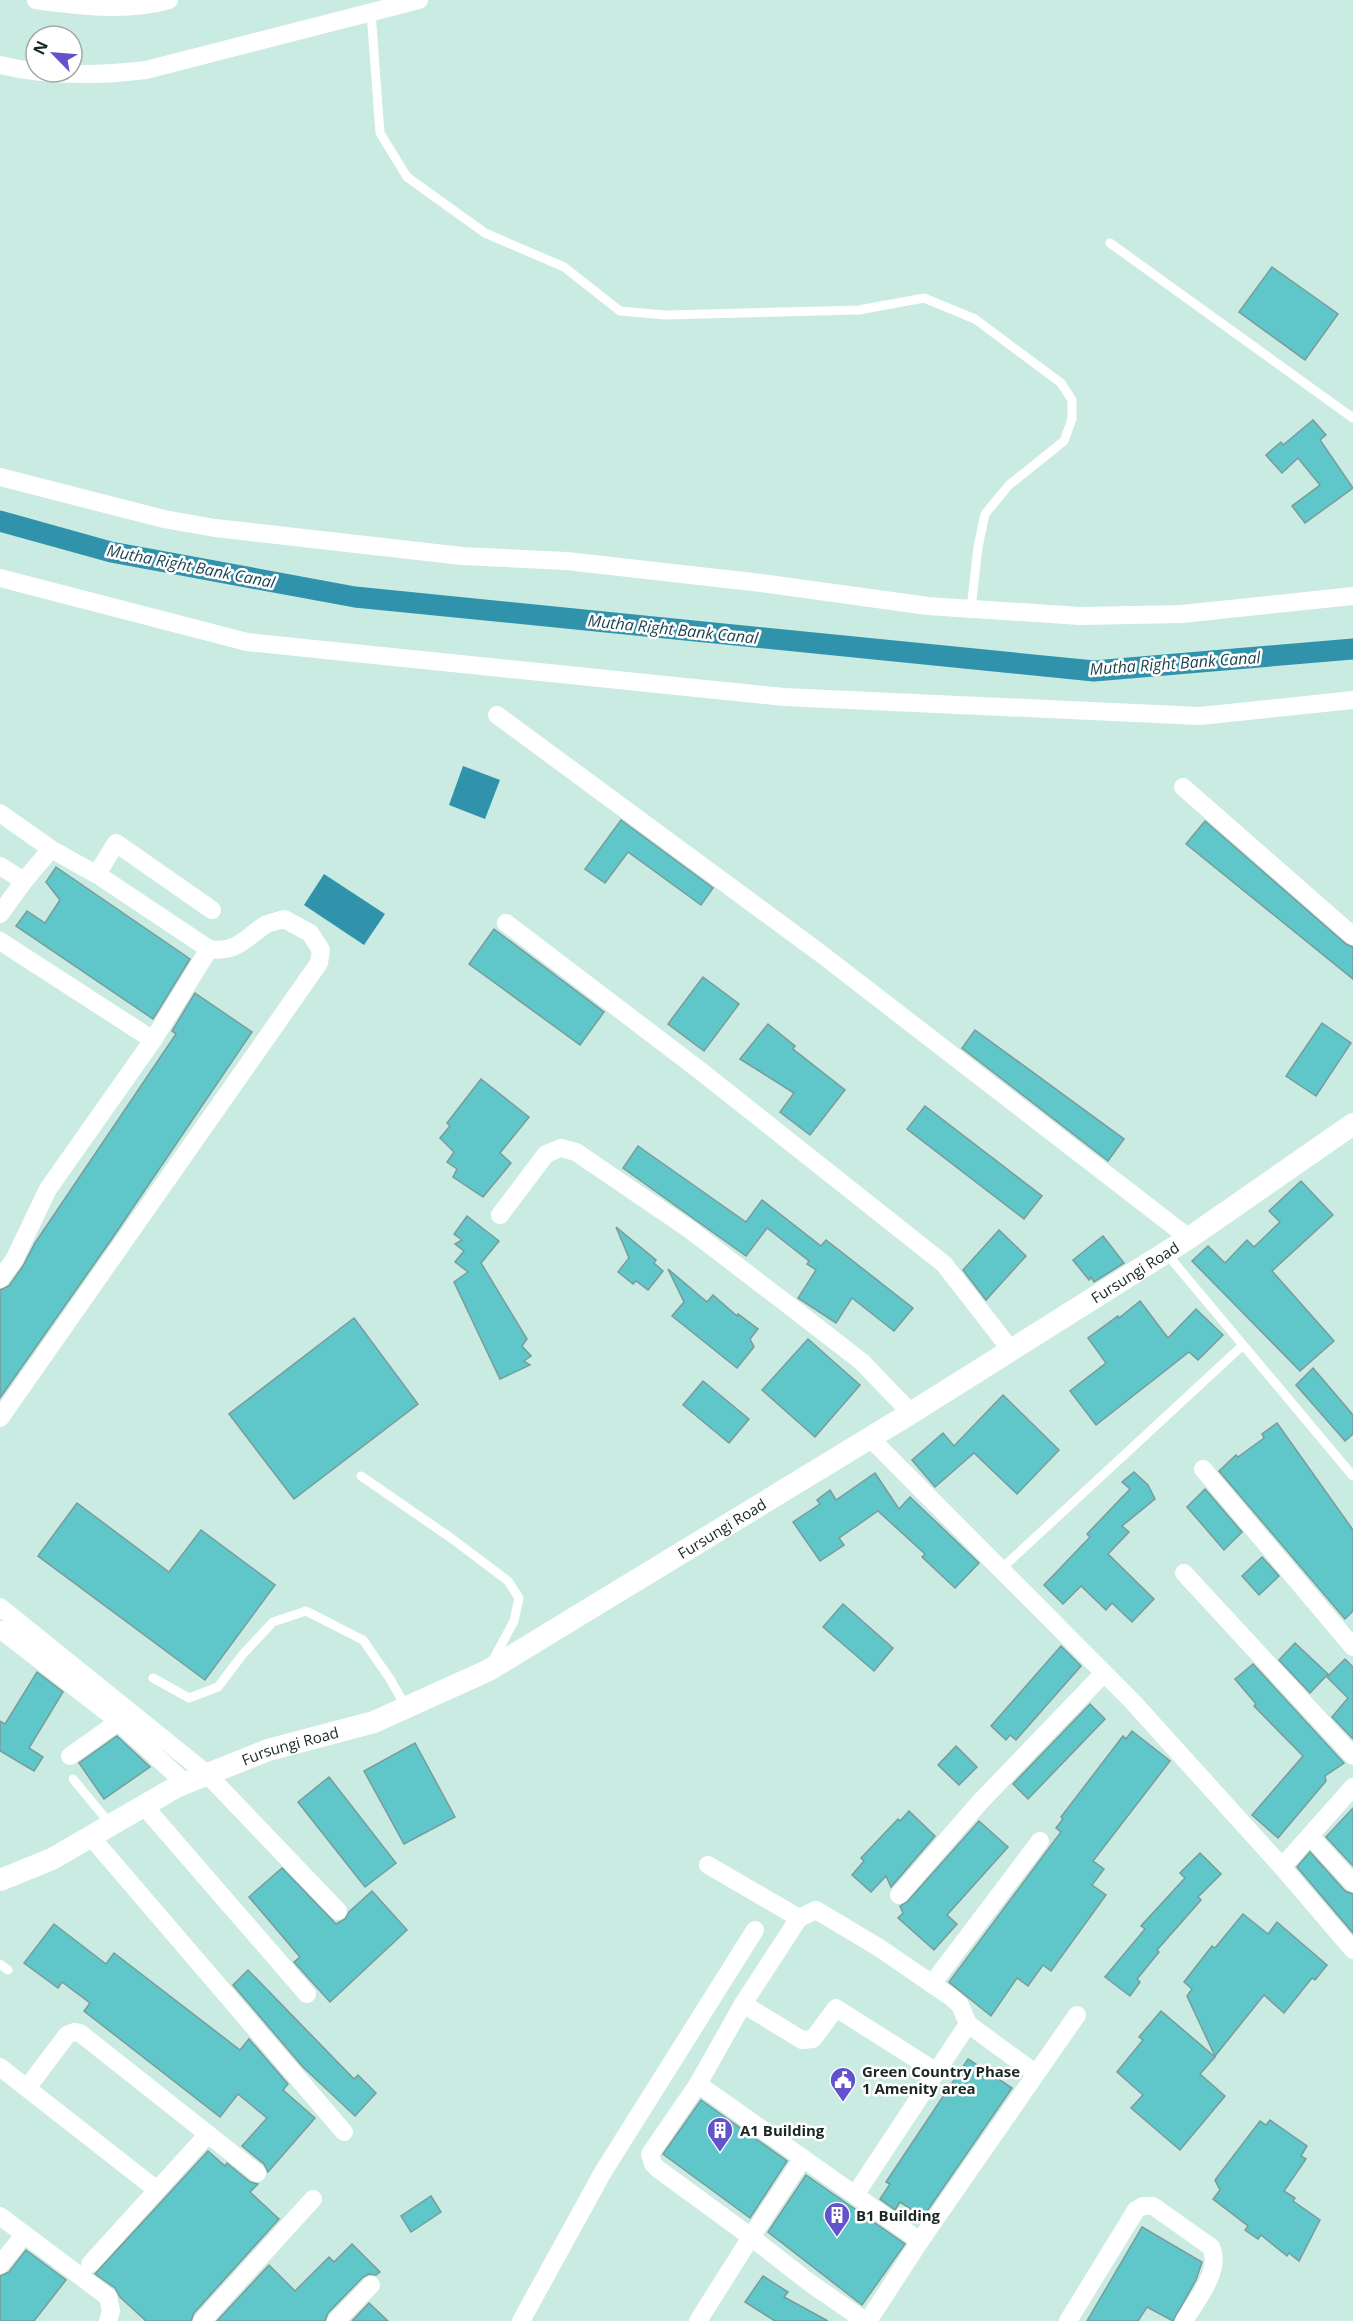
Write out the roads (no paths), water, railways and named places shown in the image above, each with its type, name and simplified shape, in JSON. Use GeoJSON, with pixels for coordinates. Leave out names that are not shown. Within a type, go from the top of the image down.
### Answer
{"type":"FeatureCollection","features":[{"type":"Feature","properties":{"kind":"street"},"geometry":{"type":"LineString","coordinates":[[36,0],[81,6],[154,4],[169,0]]}},
{"type":"Feature","properties":{"kind":"street"},"geometry":{"type":"LineString","coordinates":[[0,66],[25,72],[61,75],[111,75],[146,70],[419,0]]}},
{"type":"Feature","properties":{"kind":"street"},"geometry":{"type":"LineString","coordinates":[[0,477],[164,519],[215,528],[462,556],[567,561],[761,583],[928,606],[1080,616],[1182,614],[1353,596]]}},
{"type":"Feature","properties":{"kind":"street"},"geometry":{"type":"LineString","coordinates":[[0,578],[247,642],[784,697],[1200,716],[1353,700]]}},
{"type":"Feature","properties":{"kind":"street"},"geometry":{"type":"LineString","coordinates":[[497,715],[820,953],[1190,1238]]}},
{"type":"Feature","properties":{"kind":"street"},"geometry":{"type":"LineString","coordinates":[[1183,787],[1353,936]]}},
{"type":"Feature","properties":{"kind":"street"},"geometry":{"type":"LineString","coordinates":[[0,813],[51,849],[96,874],[209,949],[223,951],[242,944],[267,924],[284,919],[310,933],[321,950],[319,963],[0,1418]]}},
{"type":"Feature","properties":{"kind":"street"},"geometry":{"type":"LineString","coordinates":[[96,874],[116,843],[212,910]]}},
{"type":"Feature","properties":{"kind":"street"},"geometry":{"type":"LineString","coordinates":[[0,914],[51,849]]}},
{"type":"Feature","properties":{"kind":"street"},"geometry":{"type":"LineString","coordinates":[[0,866],[24,881]]}},
{"type":"Feature","properties":{"kind":"street"},"geometry":{"type":"LineString","coordinates":[[506,923],[698,1069],[944,1264],[1011,1350]]}},
{"type":"Feature","properties":{"kind":"street"},"geometry":{"type":"LineString","coordinates":[[0,941],[153,1040]]}},
{"type":"Feature","properties":{"kind":"street"},"geometry":{"type":"LineString","coordinates":[[0,1279],[7,1255],[48,1189],[153,1040],[209,949]]}},
{"type":"Feature","properties":{"kind":"street","name":"Fursungi Road"},"geometry":{"type":"LineString","coordinates":[[0,1880],[52,1859],[186,1783],[268,1750],[374,1722],[489,1670],[911,1413],[1190,1238],[1353,1124]]}},
{"type":"Feature","properties":{"kind":"street"},"geometry":{"type":"LineString","coordinates":[[500,1215],[546,1154],[561,1148],[576,1152],[689,1229],[862,1362],[911,1413]]}},
{"type":"Feature","properties":{"kind":"street"},"geometry":{"type":"LineString","coordinates":[[870,1438],[1132,1701],[1282,1867],[1353,1950]]}},
{"type":"Feature","properties":{"kind":"street"},"geometry":{"type":"LineString","coordinates":[[1203,1469],[1353,1647]]}},
{"type":"Feature","properties":{"kind":"street"},"geometry":{"type":"LineString","coordinates":[[1184,1573],[1353,1756]]}},
{"type":"Feature","properties":{"kind":"street"},"geometry":{"type":"LineString","coordinates":[[0,1606],[207,1774],[338,1911]]}},
{"type":"Feature","properties":{"kind":"street"},"geometry":{"type":"LineString","coordinates":[[1,1630],[118,1722],[186,1783]]}},
{"type":"Feature","properties":{"kind":"street"},"geometry":{"type":"LineString","coordinates":[[899,1894],[980,1802],[1104,1673]]}},
{"type":"Feature","properties":{"kind":"street"},"geometry":{"type":"LineString","coordinates":[[70,1756],[118,1722]]}},
{"type":"Feature","properties":{"kind":"street"},"geometry":{"type":"LineString","coordinates":[[1282,1867],[1353,1787]]}},
{"type":"Feature","properties":{"kind":"street"},"geometry":{"type":"LineString","coordinates":[[144,1806],[307,1995]]}},
{"type":"Feature","properties":{"kind":"street"},"geometry":{"type":"LineString","coordinates":[[91,1837],[344,2132]]}},
{"type":"Feature","properties":{"kind":"street"},"geometry":{"type":"LineString","coordinates":[[1311,1837],[1353,1883]]}},
{"type":"Feature","properties":{"kind":"street"},"geometry":{"type":"LineString","coordinates":[[932,1984],[1040,1841]]}},
{"type":"Feature","properties":{"kind":"street"},"geometry":{"type":"LineString","coordinates":[[708,1865],[799,1918]]}},
{"type":"Feature","properties":{"kind":"street"},"geometry":{"type":"LineString","coordinates":[[1035,2073],[968,2024],[960,2005],[932,1984],[821,1912],[809,1912],[799,1918],[743,2004],[698,2084],[653,2149],[650,2159],[658,2169],[810,2283],[865,2321],[870,2318],[920,2241],[1077,2015]]}},
{"type":"Feature","properties":{"kind":"street"},"geometry":{"type":"LineString","coordinates":[[521,2321],[603,2172],[755,1930]]}},
{"type":"Feature","properties":{"kind":"street"},"geometry":{"type":"LineString","coordinates":[[743,2004],[802,2040],[813,2039],[836,2008],[935,2071]]}},
{"type":"Feature","properties":{"kind":"street"},"geometry":{"type":"LineString","coordinates":[[855,2195],[968,2024]]}},
{"type":"Feature","properties":{"kind":"street"},"geometry":{"type":"LineString","coordinates":[[27,2088],[67,2035],[74,2032],[80,2033],[257,2173]]}},
{"type":"Feature","properties":{"kind":"street"},"geometry":{"type":"LineString","coordinates":[[0,2067],[157,2190]]}},
{"type":"Feature","properties":{"kind":"street"},"geometry":{"type":"LineString","coordinates":[[698,2084],[920,2241]]}},
{"type":"Feature","properties":{"kind":"street"},"geometry":{"type":"LineString","coordinates":[[90,2264],[208,2134]]}},
{"type":"Feature","properties":{"kind":"street"},"geometry":{"type":"LineString","coordinates":[[698,2321],[803,2158]]}},
{"type":"Feature","properties":{"kind":"street"},"geometry":{"type":"LineString","coordinates":[[202,2321],[313,2199]]}},
{"type":"Feature","properties":{"kind":"street"},"geometry":{"type":"LineString","coordinates":[[1068,2321],[1136,2210],[1143,2206],[1153,2206],[1211,2247],[1215,2255],[1213,2271],[1184,2321]]}},
{"type":"Feature","properties":{"kind":"street"},"geometry":{"type":"LineString","coordinates":[[0,2216],[108,2297],[111,2311],[108,2321]]}},
{"type":"Feature","properties":{"kind":"street"},"geometry":{"type":"LineString","coordinates":[[0,2265],[24,2235]]}},
{"type":"Feature","properties":{"kind":"street"},"geometry":{"type":"LineString","coordinates":[[336,2321],[371,2285]]}},
{"type":"Feature","properties":{"kind":"lane"},"geometry":{"type":"LineString","coordinates":[[371,12],[380,133],[407,177],[485,233],[564,267],[620,311],[665,315],[859,310],[924,298],[975,319],[1061,383],[1072,400],[1072,419],[1064,441],[1009,485],[985,514],[978,548],[971,609]]}},
{"type":"Feature","properties":{"kind":"lane"},"geometry":{"type":"LineString","coordinates":[[1110,243],[1353,418]]}},
{"type":"Feature","properties":{"kind":"lane"},"geometry":{"type":"LineString","coordinates":[[1166,1253],[1353,1476]]}},
{"type":"Feature","properties":{"kind":"lane"},"geometry":{"type":"LineString","coordinates":[[1000,1570],[1243,1345]]}},
{"type":"Feature","properties":{"kind":"lane"},"geometry":{"type":"LineString","coordinates":[[361,1476],[451,1538],[498,1574],[507,1581],[519,1598],[514,1621],[489,1670]]}},
{"type":"Feature","properties":{"kind":"lane"},"geometry":{"type":"LineString","coordinates":[[153,1678],[189,1698],[218,1687],[243,1654],[273,1622],[306,1611],[363,1640],[406,1707]]}},
{"type":"Feature","properties":{"kind":"lane"},"geometry":{"type":"LineString","coordinates":[[73,1779],[111,1825]]}},
{"type":"Feature","properties":{"kind":"water"},"geometry":{"type":"Polygon","coordinates":[[[463,766],[500,780],[485,819],[449,805],[463,766]]]}},
{"type":"Feature","properties":{"kind":"water"},"geometry":{"type":"Polygon","coordinates":[[[324,874],[385,914],[364,945],[304,905],[324,874]]]}},
{"type":"Feature","properties":{"kind":"waterway","name":"Mutha Right Bank Canal"},"geometry":{"type":"LineString","coordinates":[[0,521],[111,552],[355,597],[1094,671],[1353,649]]}},
{"type":"Feature","properties":{"kind":"place","name":"Green Country Phase 1 Amenity area"},"geometry":{"type":"Point","coordinates":[843,2103]}},
{"type":"Feature","properties":{"kind":"place","name":"A1 Building"},"geometry":{"type":"Point","coordinates":[720,2153]}},
{"type":"Feature","properties":{"kind":"place","name":"B1 Building"},"geometry":{"type":"Point","coordinates":[837,2238]}}]}
